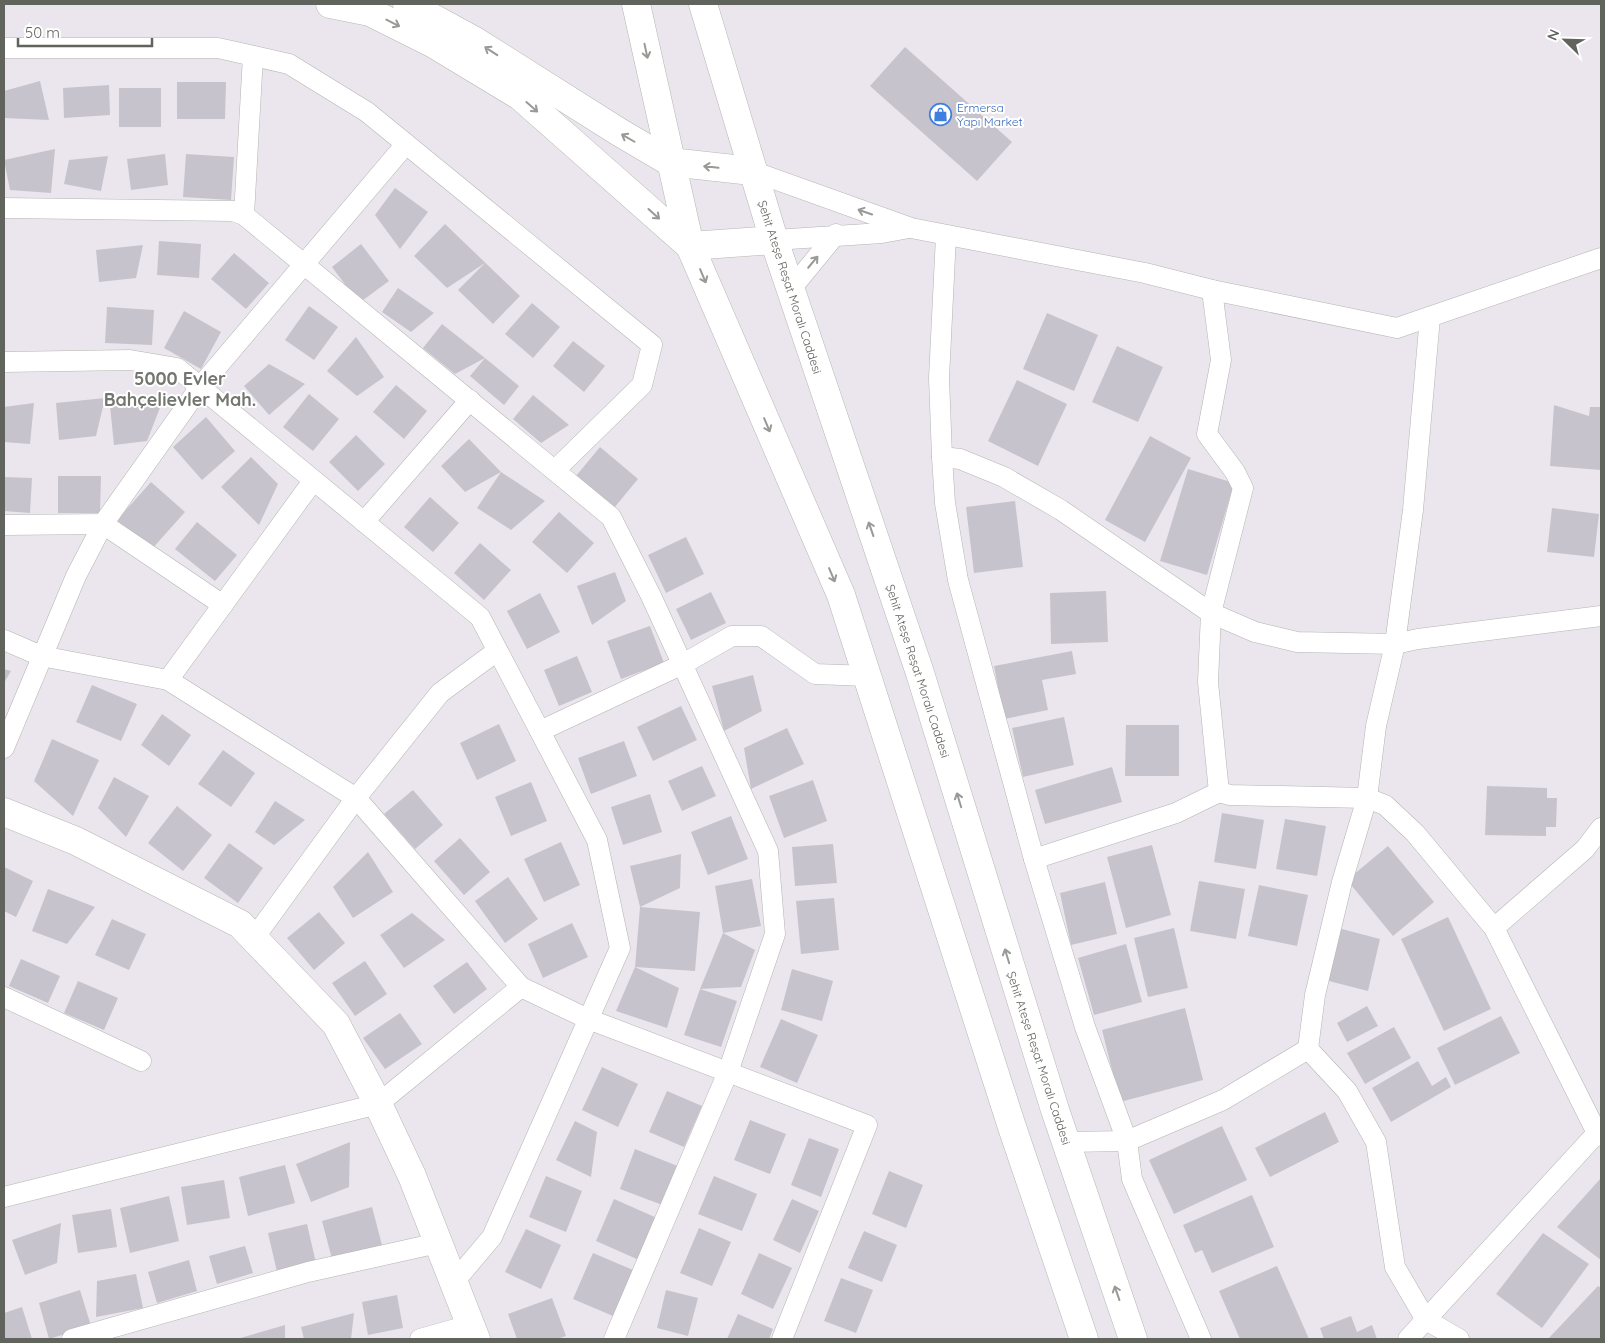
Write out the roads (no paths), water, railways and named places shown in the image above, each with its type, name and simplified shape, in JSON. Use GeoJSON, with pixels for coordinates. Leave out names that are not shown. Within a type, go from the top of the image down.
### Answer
{"type":"FeatureCollection","features":[{"type":"Feature","properties":{"kind":"main road"},"geometry":{"type":"LineString","coordinates":[[330,4],[370,12],[434,44],[520,96],[690,246],[774,240]]}},
{"type":"Feature","properties":{"kind":"main road"},"geometry":{"type":"LineString","coordinates":[[407,4],[475,41],[670,162],[752,171]]}},
{"type":"Feature","properties":{"kind":"main road"},"geometry":{"type":"LineString","coordinates":[[636,4],[690,246],[841,595],[1012,1127],[1084,1339]]}},
{"type":"Feature","properties":{"kind":"main road","name":"Şehit Ateşe Reşat Moralı Caddesi"},"geometry":{"type":"LineString","coordinates":[[703,4],[774,240],[920,673],[1066,1142],[1133,1339]]}},
{"type":"Feature","properties":{"kind":"main road"},"geometry":{"type":"LineString","coordinates":[[4,812],[76,841],[240,924],[336,1024],[378,1104],[412,1176],[473,1332]]}},
{"type":"Feature","properties":{"kind":"street"},"geometry":{"type":"LineString","coordinates":[[4,48],[218,48],[289,64],[367,112],[652,345],[642,385],[555,470]]}},
{"type":"Feature","properties":{"kind":"street"},"geometry":{"type":"LineString","coordinates":[[244,215],[253,56]]}},
{"type":"Feature","properties":{"kind":"street"},"geometry":{"type":"LineString","coordinates":[[4,748],[76,576],[103,524],[200,387],[406,144]]}},
{"type":"Feature","properties":{"kind":"street"},"geometry":{"type":"LineString","coordinates":[[752,171],[911,228],[1145,273],[1212,290],[1397,328],[1601,258]]}},
{"type":"Feature","properties":{"kind":"street"},"geometry":{"type":"LineString","coordinates":[[4,208],[232,211],[244,215],[611,517],[652,596],[768,851],[775,934],[728,1072],[614,1339]]}},
{"type":"Feature","properties":{"kind":"street"},"geometry":{"type":"LineString","coordinates":[[774,240],[836,234],[882,233],[911,228]]}},
{"type":"Feature","properties":{"kind":"street"},"geometry":{"type":"LineString","coordinates":[[791,289],[836,234]]}},
{"type":"Feature","properties":{"kind":"street"},"geometry":{"type":"LineString","coordinates":[[946,236],[939,378],[945,503],[958,580],[1034,859],[1085,1027],[1127,1141],[1132,1179],[1201,1339]]}},
{"type":"Feature","properties":{"kind":"street"},"geometry":{"type":"LineString","coordinates":[[1212,290],[1222,360],[1207,434],[1235,472],[1243,488],[1211,613],[1208,682],[1219,792]]}},
{"type":"Feature","properties":{"kind":"street"},"geometry":{"type":"LineString","coordinates":[[1308,1049],[1315,995],[1342,882],[1367,798],[1376,726],[1395,644],[1413,510],[1430,317]]}},
{"type":"Feature","properties":{"kind":"street"},"geometry":{"type":"LineString","coordinates":[[4,362],[130,360],[177,368],[480,617],[597,840],[620,948],[492,1237],[454,1282]]}},
{"type":"Feature","properties":{"kind":"street"},"geometry":{"type":"LineString","coordinates":[[364,522],[470,400]]}},
{"type":"Feature","properties":{"kind":"street"},"geometry":{"type":"LineString","coordinates":[[942,457],[960,459],[1004,477],[1061,510],[1211,613],[1255,632],[1297,642],[1395,644],[1418,639],[1601,616]]}},
{"type":"Feature","properties":{"kind":"street"},"geometry":{"type":"LineString","coordinates":[[168,680],[314,480]]}},
{"type":"Feature","properties":{"kind":"street"},"geometry":{"type":"LineString","coordinates":[[4,525],[103,524],[222,604]]}},
{"type":"Feature","properties":{"kind":"street"},"geometry":{"type":"LineString","coordinates":[[540,731],[683,664],[732,636],[761,636],[814,674],[868,676]]}},
{"type":"Feature","properties":{"kind":"street"},"geometry":{"type":"LineString","coordinates":[[4,640],[41,656],[168,680],[356,798],[521,987],[588,1019],[867,1125],[782,1339]]}},
{"type":"Feature","properties":{"kind":"street"},"geometry":{"type":"LineString","coordinates":[[254,938],[356,798],[440,693],[498,651]]}},
{"type":"Feature","properties":{"kind":"street"},"geometry":{"type":"LineString","coordinates":[[1034,859],[1176,813],[1219,792],[1230,795],[1367,798],[1385,804],[1415,833],[1494,928],[1599,1135],[1408,1339]]}},
{"type":"Feature","properties":{"kind":"street"},"geometry":{"type":"LineString","coordinates":[[1494,928],[1585,849],[1601,828]]}},
{"type":"Feature","properties":{"kind":"street"},"geometry":{"type":"LineString","coordinates":[[4,1197],[378,1104],[521,987]]}},
{"type":"Feature","properties":{"kind":"street"},"geometry":{"type":"LineString","coordinates":[[4,997],[141,1061]]}},
{"type":"Feature","properties":{"kind":"street"},"geometry":{"type":"LineString","coordinates":[[1066,1142],[1127,1141],[1223,1100],[1308,1049]]}},
{"type":"Feature","properties":{"kind":"street"},"geometry":{"type":"LineString","coordinates":[[1308,1049],[1347,1091],[1376,1142],[1395,1267],[1426,1320],[1459,1339]]}},
{"type":"Feature","properties":{"kind":"street"},"geometry":{"type":"LineString","coordinates":[[72,1339],[308,1272],[438,1242]]}},
{"type":"Feature","properties":{"kind":"street"},"geometry":{"type":"LineString","coordinates":[[420,1339],[473,1332]]}},
{"type":"Feature","properties":{"kind":"place","name":"Ermersa Yapı Market"},"geometry":{"type":"Point","coordinates":[941,114]}},
{"type":"Feature","properties":{"kind":"district","name":"5000 Evler Bahçelievler Mah."},"geometry":{"type":"Point","coordinates":[180,388]}}]}
